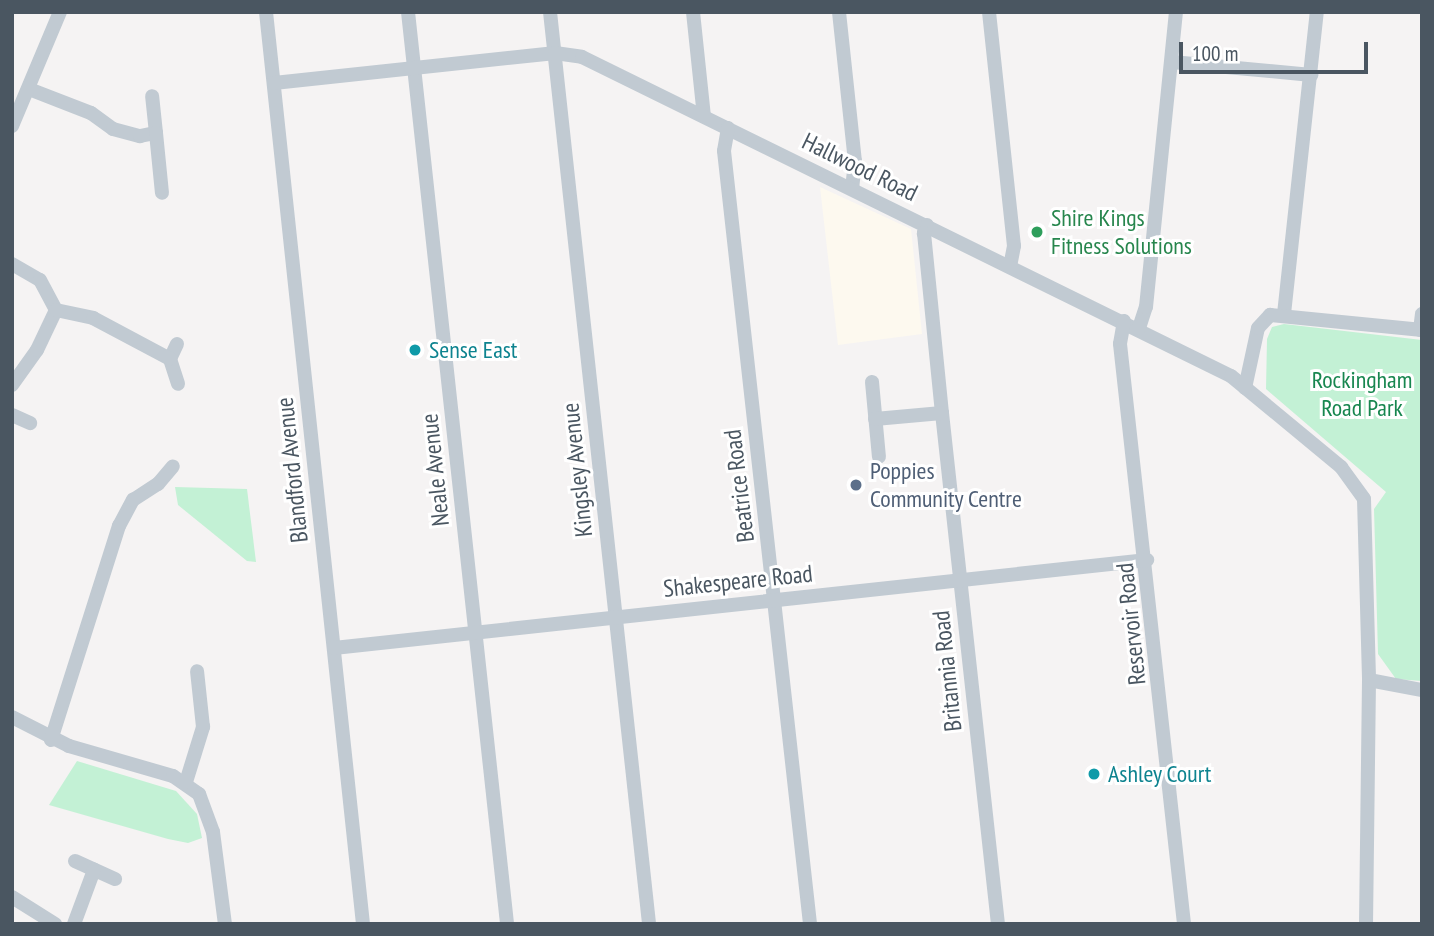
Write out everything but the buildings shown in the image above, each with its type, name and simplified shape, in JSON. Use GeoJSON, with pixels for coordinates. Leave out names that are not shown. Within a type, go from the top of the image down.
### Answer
{"type":"FeatureCollection","features":[{"type":"Feature","properties":{"kind":"street"},"geometry":{"type":"LineString","coordinates":[[12,125],[60,12]]}},
{"type":"Feature","properties":{"kind":"street","name":"Blandford Avenue"},"geometry":{"type":"LineString","coordinates":[[266,12],[363,924]]}},
{"type":"Feature","properties":{"kind":"street","name":"Neale Avenue"},"geometry":{"type":"LineString","coordinates":[[408,12],[507,924]]}},
{"type":"Feature","properties":{"kind":"street","name":"Kingsley Avenue"},"geometry":{"type":"LineString","coordinates":[[551,12],[649,924]]}},
{"type":"Feature","properties":{"kind":"street"},"geometry":{"type":"LineString","coordinates":[[693,12],[704,116]]}},
{"type":"Feature","properties":{"kind":"street"},"geometry":{"type":"LineString","coordinates":[[839,12],[855,161],[852,188]]}},
{"type":"Feature","properties":{"kind":"street"},"geometry":{"type":"LineString","coordinates":[[989,12],[1014,246],[1010,266]]}},
{"type":"Feature","properties":{"kind":"street"},"geometry":{"type":"LineString","coordinates":[[1139,328],[1145,314],[1172,67],[1170,42],[1175,12]]}},
{"type":"Feature","properties":{"kind":"street"},"geometry":{"type":"LineString","coordinates":[[1284,314],[1317,12]]}},
{"type":"Feature","properties":{"kind":"street","name":"Hallwood Road"},"geometry":{"type":"LineString","coordinates":[[274,83],[555,53],[582,57],[1204,359],[1245,388],[1341,467],[1364,499],[1369,680]]}},
{"type":"Feature","properties":{"kind":"street"},"geometry":{"type":"LineString","coordinates":[[1172,67],[1311,75]]}},
{"type":"Feature","properties":{"kind":"street"},"geometry":{"type":"LineString","coordinates":[[29,89],[91,113],[128,134],[156,133]]}},
{"type":"Feature","properties":{"kind":"street"},"geometry":{"type":"LineString","coordinates":[[152,96],[162,193]]}},
{"type":"Feature","properties":{"kind":"street","name":"Beatrice Road"},"geometry":{"type":"LineString","coordinates":[[728,128],[724,151],[810,924]]}},
{"type":"Feature","properties":{"kind":"street","name":"Britannia Road"},"geometry":{"type":"LineString","coordinates":[[927,225],[924,233],[942,413],[998,924]]}},
{"type":"Feature","properties":{"kind":"street"},"geometry":{"type":"LineString","coordinates":[[12,264],[40,280],[56,310],[93,318],[170,359]]}},
{"type":"Feature","properties":{"kind":"street"},"geometry":{"type":"LineString","coordinates":[[12,385],[37,350],[56,310]]}},
{"type":"Feature","properties":{"kind":"street"},"geometry":{"type":"LineString","coordinates":[[1245,388],[1258,328],[1270,314],[1421,330],[1422,314]]}},
{"type":"Feature","properties":{"kind":"street","name":"Reservoir Road"},"geometry":{"type":"LineString","coordinates":[[1124,321],[1120,344],[1147,560],[1184,924]]}},
{"type":"Feature","properties":{"kind":"street"},"geometry":{"type":"LineString","coordinates":[[177,344],[170,359],[178,384]]}},
{"type":"Feature","properties":{"kind":"street"},"geometry":{"type":"LineString","coordinates":[[872,382],[879,457]]}},
{"type":"Feature","properties":{"kind":"street"},"geometry":{"type":"LineString","coordinates":[[875,419],[942,413]]}},
{"type":"Feature","properties":{"kind":"street"},"geometry":{"type":"LineString","coordinates":[[12,415],[30,423]]}},
{"type":"Feature","properties":{"kind":"street"},"geometry":{"type":"LineString","coordinates":[[51,740],[118,526],[134,500],[158,484],[173,466]]}},
{"type":"Feature","properties":{"kind":"street","name":"Shakespeare Road"},"geometry":{"type":"LineString","coordinates":[[334,648],[1147,560]]}},
{"type":"Feature","properties":{"kind":"street"},"geometry":{"type":"LineString","coordinates":[[186,782],[203,727],[197,671]]}},
{"type":"Feature","properties":{"kind":"street"},"geometry":{"type":"LineString","coordinates":[[1366,924],[1369,680],[1422,690]]}},
{"type":"Feature","properties":{"kind":"street"},"geometry":{"type":"LineString","coordinates":[[12,718],[51,740],[186,782],[208,809],[225,924]]}},
{"type":"Feature","properties":{"kind":"street"},"geometry":{"type":"LineString","coordinates":[[75,861],[115,879]]}},
{"type":"Feature","properties":{"kind":"street"},"geometry":{"type":"LineString","coordinates":[[74,924],[94,870]]}},
{"type":"Feature","properties":{"kind":"street"},"geometry":{"type":"LineString","coordinates":[[12,897],[55,924]]}},
{"type":"Feature","properties":{"kind":"shaded area"},"geometry":{"type":"Polygon","coordinates":[[[820,187],[911,229],[922,334],[838,345],[820,187]]]}},
{"type":"Feature","properties":{"kind":"green space","name":"Rockingham Road Park"},"geometry":{"type":"Polygon","coordinates":[[[1284,324],[1422,340],[1422,681],[1396,679],[1378,654],[1374,509],[1386,492],[1266,389],[1267,339],[1272,327],[1284,324]]]}},
{"type":"Feature","properties":{"kind":"green space"},"geometry":{"type":"Polygon","coordinates":[[[175,487],[247,489],[256,562],[247,561],[178,505],[175,487]]]}},
{"type":"Feature","properties":{"kind":"green space"},"geometry":{"type":"Polygon","coordinates":[[[77,761],[176,791],[197,814],[202,838],[188,843],[168,839],[49,805],[77,761]]]}},
{"type":"Feature","properties":{"kind":"place","name":"Shire Kings Fitness Solutions"},"geometry":{"type":"Point","coordinates":[1037,232]}},
{"type":"Feature","properties":{"kind":"place","name":"Sense East"},"geometry":{"type":"Point","coordinates":[415,350]}},
{"type":"Feature","properties":{"kind":"place","name":"Poppies Community Centre"},"geometry":{"type":"Point","coordinates":[856,485]}},
{"type":"Feature","properties":{"kind":"place","name":"Ashley Court"},"geometry":{"type":"Point","coordinates":[1094,774]}}]}
